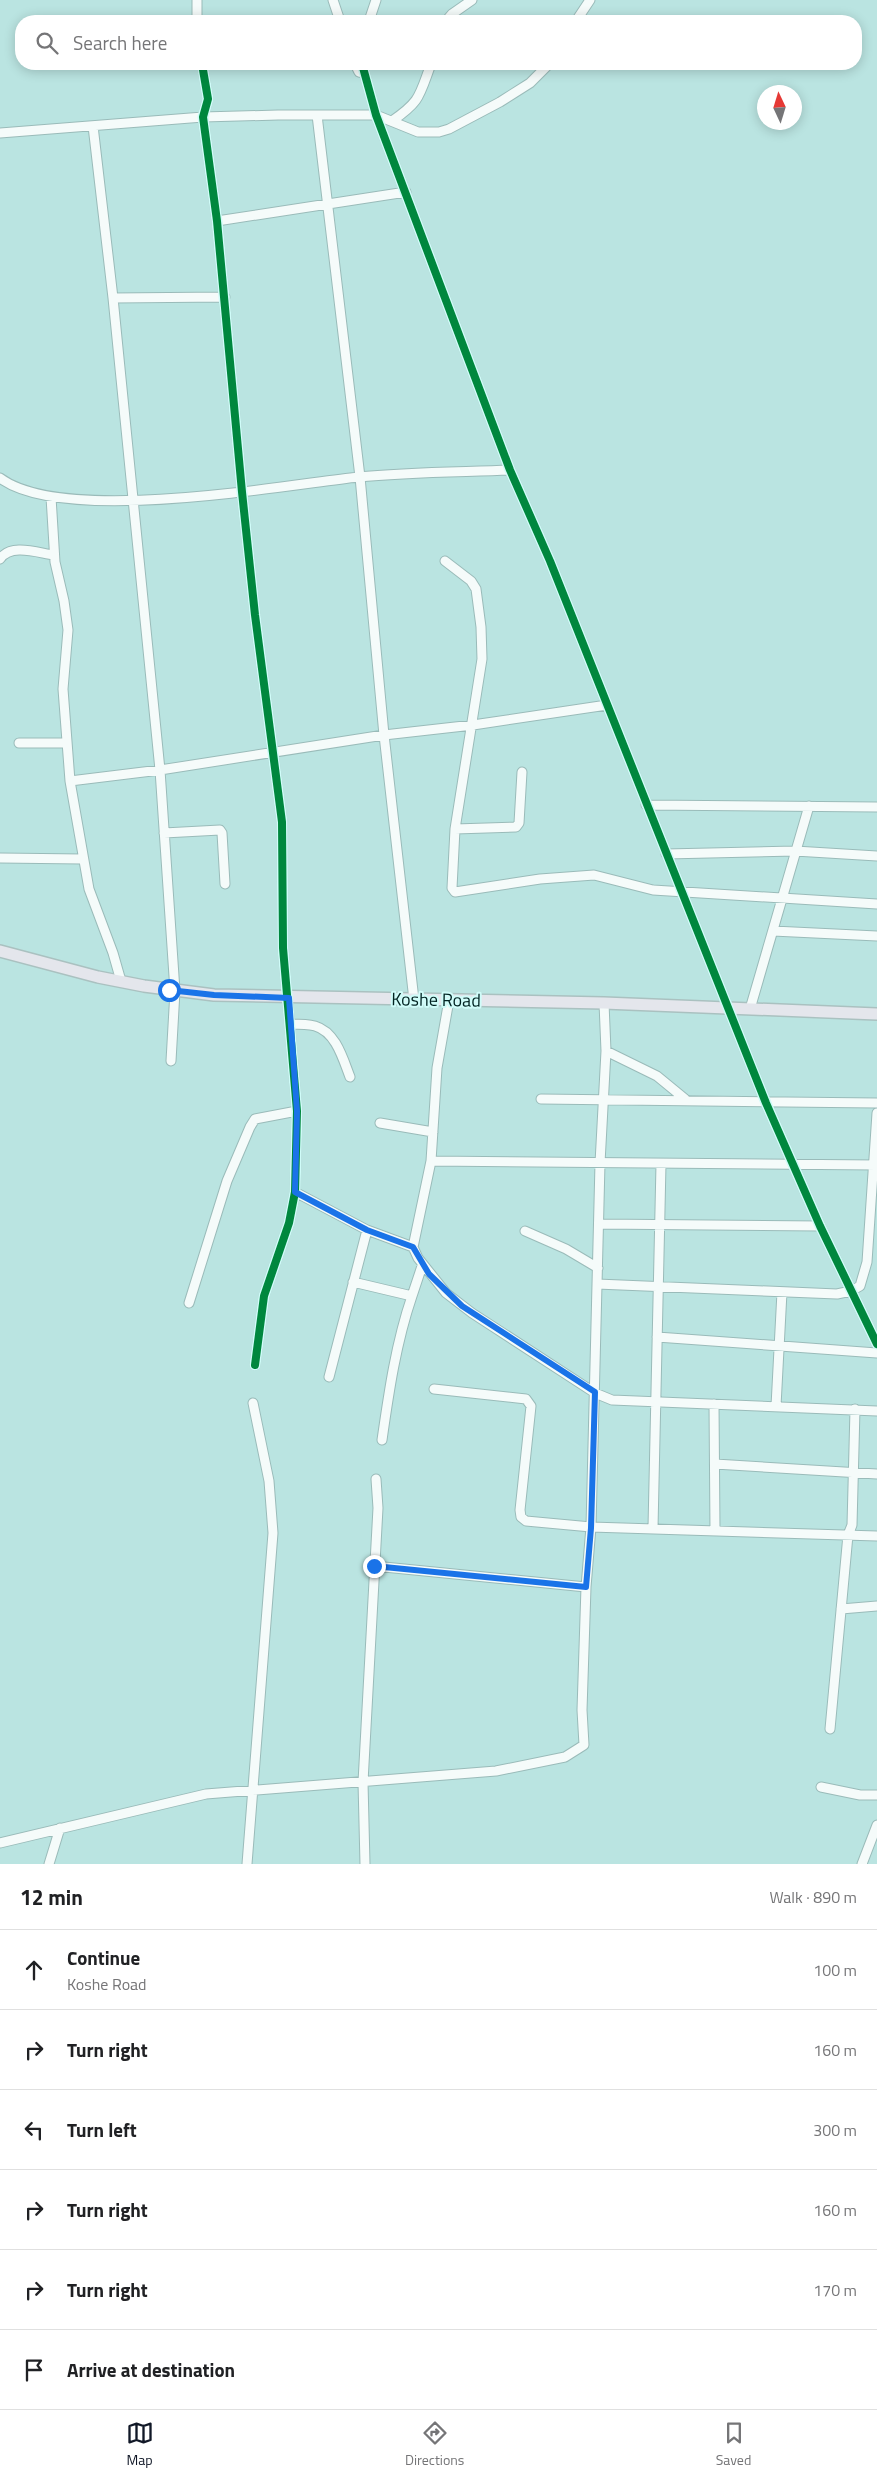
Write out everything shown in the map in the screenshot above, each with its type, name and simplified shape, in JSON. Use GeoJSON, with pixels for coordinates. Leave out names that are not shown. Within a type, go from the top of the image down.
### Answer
{"type":"FeatureCollection","features":[{"type":"Feature","properties":{"kind":"main road","name":"Koshe Road"},"geometry":{"type":"LineString","coordinates":[[0,951],[121,981],[175,991],[214,995],[604,1003],[877,1014]]}},
{"type":"Feature","properties":{"kind":"street"},"geometry":{"type":"LineString","coordinates":[[197,0],[197,15]]}},
{"type":"Feature","properties":{"kind":"street"},"geometry":{"type":"LineString","coordinates":[[333,0],[338,15]]}},
{"type":"Feature","properties":{"kind":"street"},"geometry":{"type":"LineString","coordinates":[[371,15],[376,0]]}},
{"type":"Feature","properties":{"kind":"street"},"geometry":{"type":"LineString","coordinates":[[451,15],[472,0]]}},
{"type":"Feature","properties":{"kind":"street"},"geometry":{"type":"LineString","coordinates":[[580,15],[590,0]]}},
{"type":"Feature","properties":{"kind":"street"},"geometry":{"type":"LineString","coordinates":[[203,70],[208,99],[203,117],[225,296],[242,492],[282,822],[283,948],[285,980],[289,998],[297,1111],[295,1192],[289,1223],[264,1296],[255,1366]]}},
{"type":"Feature","properties":{"kind":"street"},"geometry":{"type":"LineString","coordinates":[[358,70],[364,73]]}},
{"type":"Feature","properties":{"kind":"street"},"geometry":{"type":"LineString","coordinates":[[363,70],[376,116],[510,470],[550,561],[681,892],[730,1008],[766,1103],[820,1226],[877,1344]]}},
{"type":"Feature","properties":{"kind":"street"},"geometry":{"type":"LineString","coordinates":[[392,121],[413,106],[418,99],[429,70]]}},
{"type":"Feature","properties":{"kind":"street"},"geometry":{"type":"LineString","coordinates":[[0,133],[203,117],[317,115],[376,116],[418,132],[430,133],[449,129],[523,88],[542,70]]}},
{"type":"Feature","properties":{"kind":"street"},"geometry":{"type":"LineString","coordinates":[[317,115],[329,203],[360,477],[384,735],[414,1000]]}},
{"type":"Feature","properties":{"kind":"street"},"geometry":{"type":"LineString","coordinates":[[93,126],[113,298],[160,770],[175,991],[170,1061]]}},
{"type":"Feature","properties":{"kind":"street"},"geometry":{"type":"LineString","coordinates":[[217,221],[406,192]]}},
{"type":"Feature","properties":{"kind":"street"},"geometry":{"type":"LineString","coordinates":[[113,298],[225,296]]}},
{"type":"Feature","properties":{"kind":"street"},"geometry":{"type":"LineString","coordinates":[[0,478],[22,490],[52,497],[132,500],[242,492],[360,477],[510,470]]}},
{"type":"Feature","properties":{"kind":"street"},"geometry":{"type":"LineString","coordinates":[[52,497],[54,555],[68,630],[63,689],[70,781],[82,859],[89,889],[113,953],[121,981]]}},
{"type":"Feature","properties":{"kind":"street"},"geometry":{"type":"LineString","coordinates":[[0,559],[6,551],[13,550],[54,555]]}},
{"type":"Feature","properties":{"kind":"street"},"geometry":{"type":"LineString","coordinates":[[445,562],[471,581],[476,589],[482,644],[473,725],[455,829],[452,888],[455,892],[540,878],[594,875],[652,890],[877,904]]}},
{"type":"Feature","properties":{"kind":"street"},"geometry":{"type":"LineString","coordinates":[[70,781],[160,770],[384,735],[473,725],[607,705]]}},
{"type":"Feature","properties":{"kind":"street"},"geometry":{"type":"LineString","coordinates":[[19,743],[67,743]]}},
{"type":"Feature","properties":{"kind":"street"},"geometry":{"type":"LineString","coordinates":[[455,829],[516,828],[522,772]]}},
{"type":"Feature","properties":{"kind":"street"},"geometry":{"type":"LineString","coordinates":[[646,804],[877,807]]}},
{"type":"Feature","properties":{"kind":"street"},"geometry":{"type":"LineString","coordinates":[[750,1010],[784,898],[795,851],[809,806]]}},
{"type":"Feature","properties":{"kind":"street"},"geometry":{"type":"LineString","coordinates":[[164,833],[220,830],[222,833],[225,884]]}},
{"type":"Feature","properties":{"kind":"street"},"geometry":{"type":"LineString","coordinates":[[666,854],[795,851],[877,856]]}},
{"type":"Feature","properties":{"kind":"street"},"geometry":{"type":"LineString","coordinates":[[0,858],[82,859]]}},
{"type":"Feature","properties":{"kind":"street"},"geometry":{"type":"LineString","coordinates":[[773,931],[877,936]]}},
{"type":"Feature","properties":{"kind":"street"},"geometry":{"type":"LineString","coordinates":[[449,1000],[437,1068],[430,1161],[413,1247],[422,1266],[446,1292],[472,1313],[595,1392],[612,1400],[877,1411]]}},
{"type":"Feature","properties":{"kind":"street"},"geometry":{"type":"LineString","coordinates":[[0,1843],[206,1794],[496,1772],[564,1757],[584,1745],[582,1710],[586,1587],[591,1528],[600,1163],[606,1050],[604,1003]]}},
{"type":"Feature","properties":{"kind":"street"},"geometry":{"type":"LineString","coordinates":[[291,1024],[315,1026],[324,1030],[339,1049],[350,1077]]}},
{"type":"Feature","properties":{"kind":"street"},"geometry":{"type":"LineString","coordinates":[[606,1050],[657,1076],[685,1099]]}},
{"type":"Feature","properties":{"kind":"street"},"geometry":{"type":"LineString","coordinates":[[540,1099],[685,1099],[766,1103],[877,1103]]}},
{"type":"Feature","properties":{"kind":"street"},"geometry":{"type":"LineString","coordinates":[[189,1303],[227,1181],[250,1127],[255,1119],[297,1111]]}},
{"type":"Feature","properties":{"kind":"street"},"geometry":{"type":"LineString","coordinates":[[597,1284],[659,1285],[838,1294],[851,1291],[860,1286],[867,1262],[876,1165],[877,1113]]}},
{"type":"Feature","properties":{"kind":"street"},"geometry":{"type":"LineString","coordinates":[[380,1123],[432,1132]]}},
{"type":"Feature","properties":{"kind":"street"},"geometry":{"type":"LineString","coordinates":[[430,1161],[876,1165]]}},
{"type":"Feature","properties":{"kind":"street"},"geometry":{"type":"LineString","coordinates":[[653,1528],[661,1164]]}},
{"type":"Feature","properties":{"kind":"street"},"geometry":{"type":"LineString","coordinates":[[295,1192],[367,1230],[413,1247]]}},
{"type":"Feature","properties":{"kind":"street"},"geometry":{"type":"LineString","coordinates":[[599,1224],[820,1226]]}},
{"type":"Feature","properties":{"kind":"street"},"geometry":{"type":"LineString","coordinates":[[329,1377],[367,1230]]}},
{"type":"Feature","properties":{"kind":"street"},"geometry":{"type":"LineString","coordinates":[[525,1231],[566,1249],[598,1268]]}},
{"type":"Feature","properties":{"kind":"street"},"geometry":{"type":"LineString","coordinates":[[382,1440],[400,1330],[422,1266]]}},
{"type":"Feature","properties":{"kind":"street"},"geometry":{"type":"LineString","coordinates":[[353,1282],[412,1296]]}},
{"type":"Feature","properties":{"kind":"street"},"geometry":{"type":"LineString","coordinates":[[776,1406],[782,1292]]}},
{"type":"Feature","properties":{"kind":"street"},"geometry":{"type":"LineString","coordinates":[[657,1337],[877,1353]]}},
{"type":"Feature","properties":{"kind":"street"},"geometry":{"type":"LineString","coordinates":[[434,1389],[526,1399],[531,1406],[520,1510],[521,1517],[526,1521],[591,1528],[653,1528],[877,1536]]}},
{"type":"Feature","properties":{"kind":"street"},"geometry":{"type":"LineString","coordinates":[[247,1864],[254,1791],[273,1516],[253,1402]]}},
{"type":"Feature","properties":{"kind":"street"},"geometry":{"type":"LineString","coordinates":[[714,1404],[715,1530]]}},
{"type":"Feature","properties":{"kind":"street"},"geometry":{"type":"LineString","coordinates":[[830,1729],[848,1535],[852,1525],[855,1409]]}},
{"type":"Feature","properties":{"kind":"street"},"geometry":{"type":"LineString","coordinates":[[715,1464],[877,1474]]}},
{"type":"Feature","properties":{"kind":"street"},"geometry":{"type":"LineString","coordinates":[[365,1864],[362,1782],[378,1508],[376,1480]]}},
{"type":"Feature","properties":{"kind":"street"},"geometry":{"type":"LineString","coordinates":[[374,1566],[586,1587]]}},
{"type":"Feature","properties":{"kind":"street"},"geometry":{"type":"LineString","coordinates":[[841,1609],[877,1606]]}},
{"type":"Feature","properties":{"kind":"street"},"geometry":{"type":"LineString","coordinates":[[821,1787],[860,1795],[877,1795]]}},
{"type":"Feature","properties":{"kind":"street"},"geometry":{"type":"LineString","coordinates":[[862,1864],[877,1825]]}},
{"type":"Feature","properties":{"kind":"street"},"geometry":{"type":"LineString","coordinates":[[49,1864],[60,1828]]}},
{"type":"Feature","properties":{"kind":"cycle path"},"geometry":{"type":"LineString","coordinates":[[203,70],[208,99],[203,117],[217,221],[242,492],[255,615],[282,822],[283,948],[297,1111],[295,1192],[289,1223],[264,1296],[255,1365]]}},
{"type":"Feature","properties":{"kind":"cycle path"},"geometry":{"type":"LineString","coordinates":[[364,70],[376,115],[510,470],[550,561],[766,1103],[820,1226],[877,1344]]}},
{"type":"Feature","properties":{"kind":"route"},"geometry":{"type":"LineString","coordinates":[[169,990],[214,995],[289,998],[297,1111],[295,1192],[367,1230],[413,1247],[422,1266],[462,1306],[511,1339],[553,1363],[595,1392],[591,1528],[586,1587],[374,1566]]}}]}
